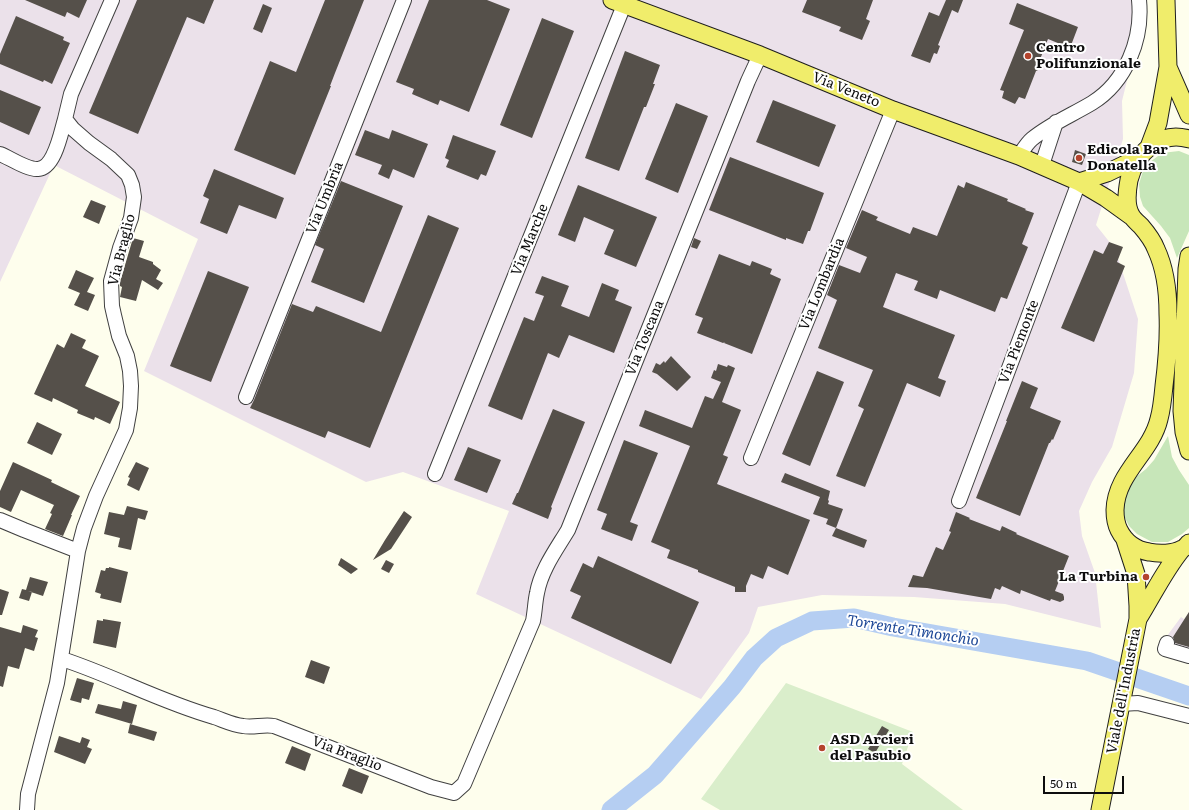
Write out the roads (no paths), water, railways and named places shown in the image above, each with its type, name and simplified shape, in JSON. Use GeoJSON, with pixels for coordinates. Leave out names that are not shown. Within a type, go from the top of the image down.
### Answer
{"type":"FeatureCollection","features":[{"type":"Feature","properties":{"kind":"main road"},"geometry":{"type":"LineString","coordinates":[[1131,216],[1127,201],[1131,174],[1158,123],[1168,67],[1166,0]]}},
{"type":"Feature","properties":{"kind":"main road","name":"Via Veneto"},"geometry":{"type":"LineString","coordinates":[[618,3],[760,55],[893,110],[1019,156],[1079,182],[1106,198],[1131,216]]}},
{"type":"Feature","properties":{"kind":"main road"},"geometry":{"type":"LineString","coordinates":[[1168,67],[1189,115]]}},
{"type":"Feature","properties":{"kind":"main road"},"geometry":{"type":"LineString","coordinates":[[1079,182],[1107,173],[1143,153],[1158,142],[1169,138],[1180,137],[1189,139]]}},
{"type":"Feature","properties":{"kind":"main road","name":"Viale dell'Industria"},"geometry":{"type":"LineString","coordinates":[[1101,806],[1138,619],[1136,574],[1125,540],[1118,527],[1115,517],[1117,496],[1122,482],[1151,439],[1158,422],[1165,379],[1168,321],[1165,278],[1159,255],[1149,236],[1131,216]]}},
{"type":"Feature","properties":{"kind":"main road"},"geometry":{"type":"LineString","coordinates":[[1189,256],[1187,269],[1187,323],[1182,411],[1184,432],[1189,452]]}},
{"type":"Feature","properties":{"kind":"main road","name":"Viale dell'Industria"},"geometry":{"type":"LineString","coordinates":[[1125,540],[1132,546],[1148,552],[1169,552],[1186,546]]}},
{"type":"Feature","properties":{"kind":"main road","name":"Viale dell'Industria"},"geometry":{"type":"LineString","coordinates":[[1138,619],[1162,576],[1186,546]]}},
{"type":"Feature","properties":{"kind":"street"},"geometry":{"type":"LineString","coordinates":[[0,154],[29,168],[39,169],[48,165],[53,157],[71,94],[112,0]]}},
{"type":"Feature","properties":{"kind":"street","name":"Via Umbria"},"geometry":{"type":"LineString","coordinates":[[246,397],[404,0]]}},
{"type":"Feature","properties":{"kind":"street"},"geometry":{"type":"LineString","coordinates":[[1019,156],[1030,139],[1056,122],[1099,98],[1120,77],[1135,44],[1139,21],[1139,0]]}},
{"type":"Feature","properties":{"kind":"street","name":"Via Marche"},"geometry":{"type":"LineString","coordinates":[[435,474],[618,3]]}},
{"type":"Feature","properties":{"kind":"street","name":"Via Toscana"},"geometry":{"type":"LineString","coordinates":[[533,621],[537,592],[543,574],[551,557],[568,530],[742,96],[760,55]]}},
{"type":"Feature","properties":{"kind":"street","name":"Via Lombardia"},"geometry":{"type":"LineString","coordinates":[[751,458],[893,110]]}},
{"type":"Feature","properties":{"kind":"street","name":"Via Braglio"},"geometry":{"type":"LineString","coordinates":[[24,808],[57,683],[78,551],[84,528],[96,496],[126,430],[130,408],[130,371],[127,356],[119,336],[113,310],[111,281],[120,248],[131,218],[134,197],[132,185],[128,175],[111,159],[73,129],[65,119]]}},
{"type":"Feature","properties":{"kind":"street"},"geometry":{"type":"LineString","coordinates":[[1042,166],[1056,122]]}},
{"type":"Feature","properties":{"kind":"street","name":"Via Piemonte"},"geometry":{"type":"LineString","coordinates":[[959,501],[1079,182]]}},
{"type":"Feature","properties":{"kind":"street"},"geometry":{"type":"LineString","coordinates":[[0,520],[78,551]]}},
{"type":"Feature","properties":{"kind":"street","name":"Via Braglio"},"geometry":{"type":"LineString","coordinates":[[62,659],[83,666],[186,709],[243,726],[274,726],[432,787],[454,793],[464,784],[533,621]]}},
{"type":"Feature","properties":{"kind":"street"},"geometry":{"type":"LineString","coordinates":[[1166,643],[1165,649],[1189,656]]}},
{"type":"Feature","properties":{"kind":"street"},"geometry":{"type":"LineString","coordinates":[[1122,699],[1189,716]]}},
{"type":"Feature","properties":{"kind":"waterway","name":"Torrente Timonchio"},"geometry":{"type":"LineString","coordinates":[[611,810],[655,775],[732,687],[754,658],[776,638],[812,621],[854,618],[893,627],[1087,661],[1189,696]]}},
{"type":"Feature","properties":{"kind":"place","name":"Centro Polifunzionale"},"geometry":{"type":"Point","coordinates":[1028,56]}},
{"type":"Feature","properties":{"kind":"place","name":"Edicola Bar Donatella"},"geometry":{"type":"Point","coordinates":[1079,158]}},
{"type":"Feature","properties":{"kind":"place","name":"La Turbina"},"geometry":{"type":"Point","coordinates":[1146,577]}},
{"type":"Feature","properties":{"kind":"place","name":"ASD Arcieri del Pasubio"},"geometry":{"type":"Point","coordinates":[822,748]}}]}
